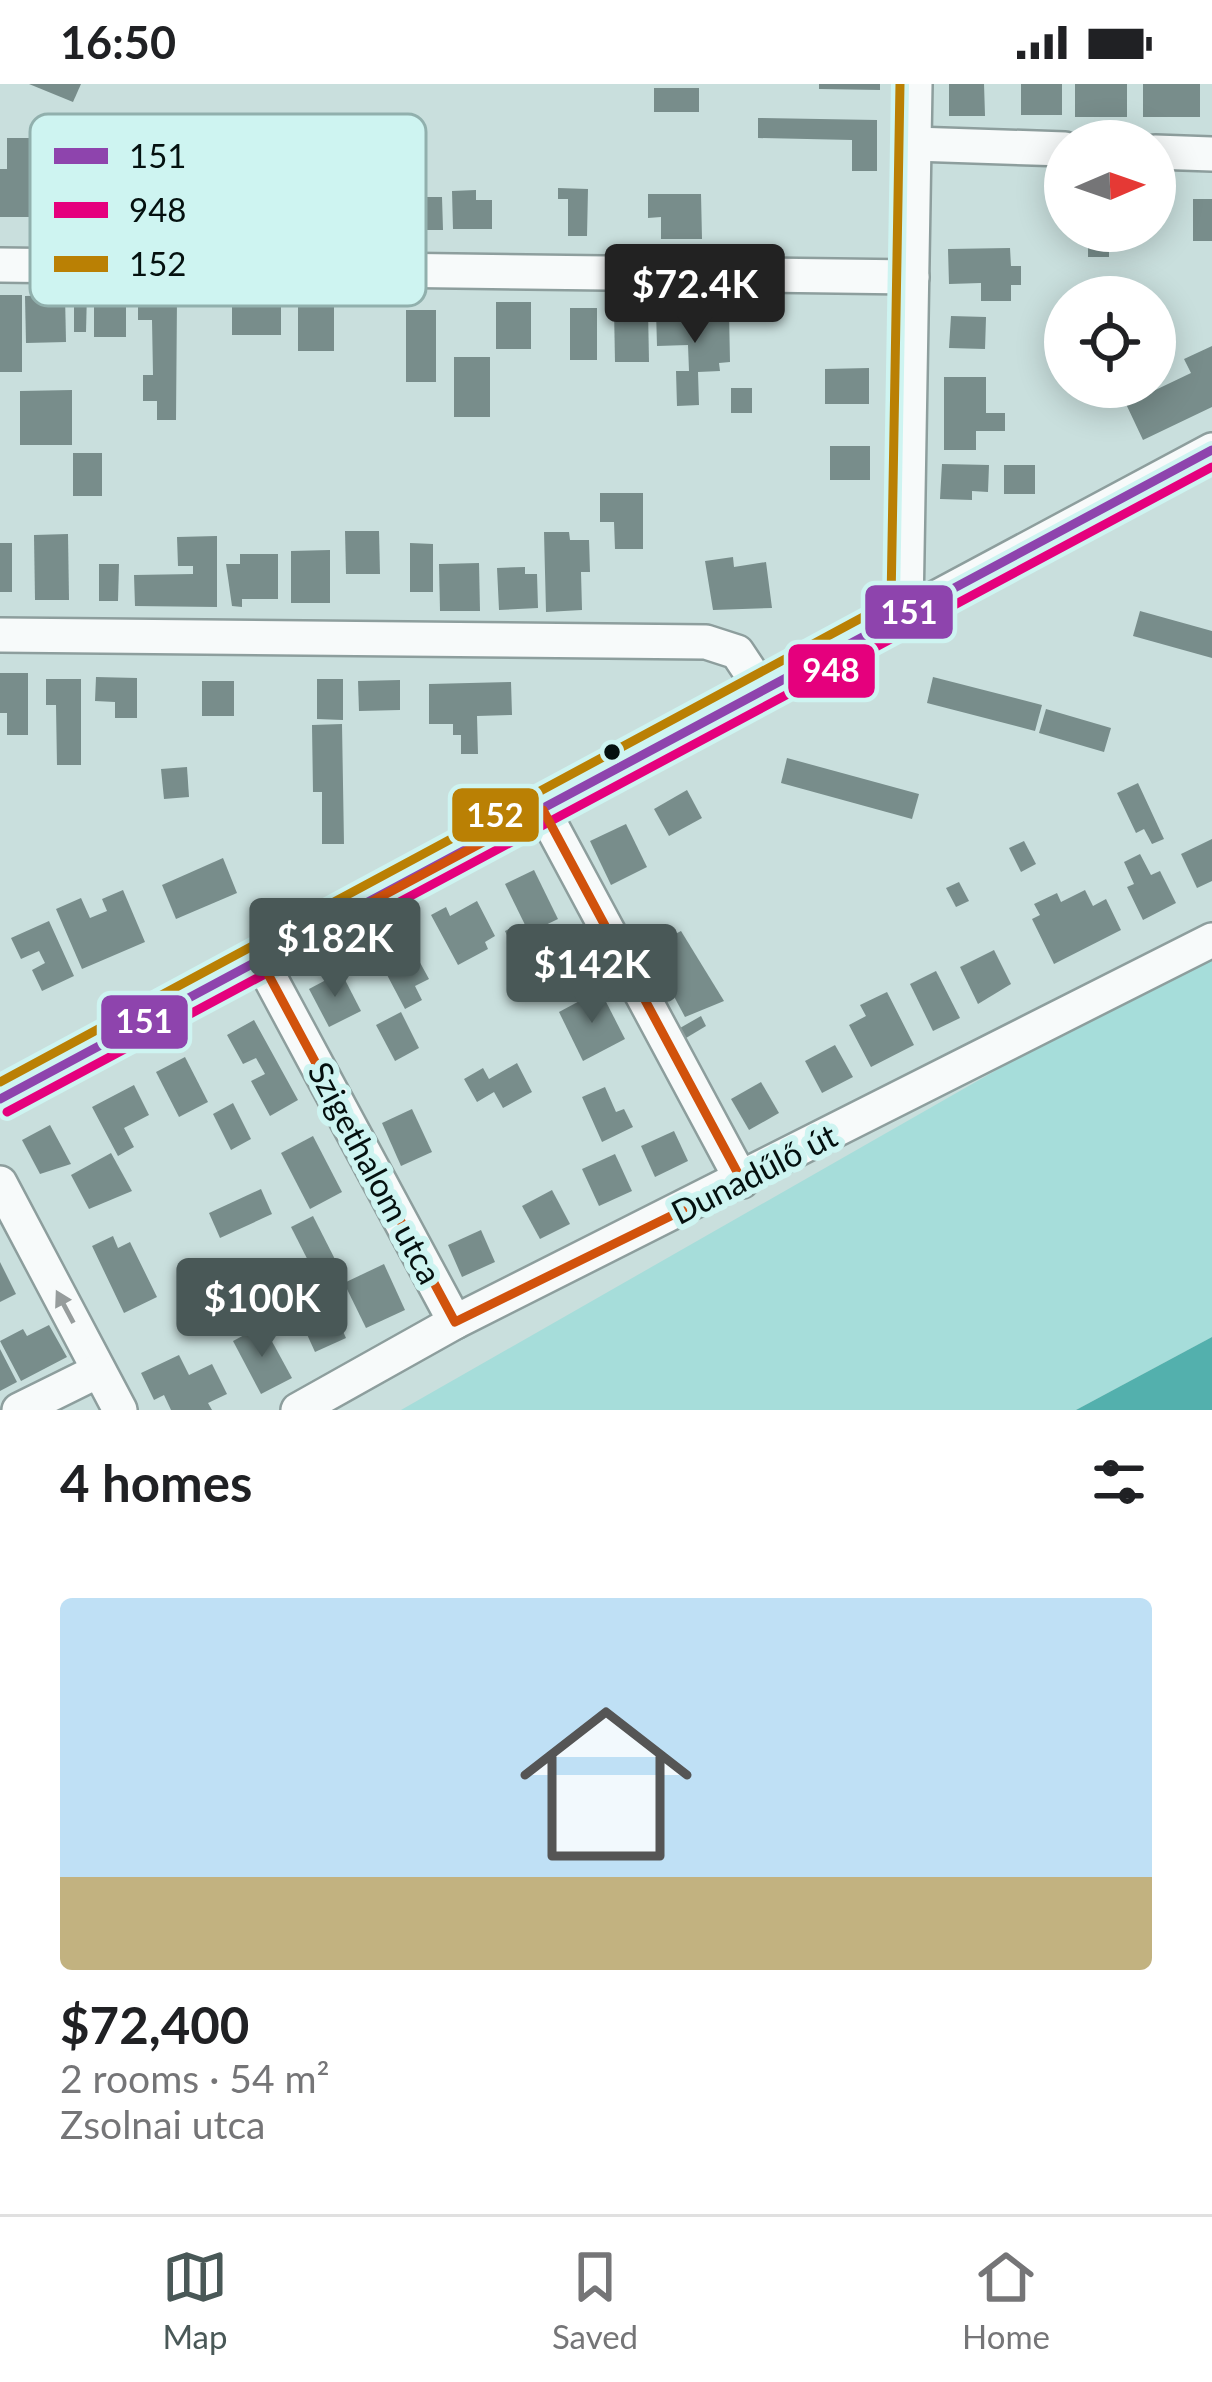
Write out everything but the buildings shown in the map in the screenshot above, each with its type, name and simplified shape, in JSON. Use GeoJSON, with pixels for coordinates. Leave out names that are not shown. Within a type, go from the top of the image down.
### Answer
{"type":"FeatureCollection","features":[{"type":"Feature","properties":{"kind":"street"},"geometry":{"type":"LineString","coordinates":[[907,611],[915,84]]}},
{"type":"Feature","properties":{"kind":"street"},"geometry":{"type":"LineString","coordinates":[[914,144],[1044,148]]}},
{"type":"Feature","properties":{"kind":"street"},"geometry":{"type":"LineString","coordinates":[[1176,153],[1212,154]]}},
{"type":"Feature","properties":{"kind":"street"},"geometry":{"type":"LineString","coordinates":[[0,265],[30,265]]}},
{"type":"Feature","properties":{"kind":"street"},"geometry":{"type":"LineString","coordinates":[[426,271],[912,277]]}},
{"type":"Feature","properties":{"kind":"street"},"geometry":{"type":"LineString","coordinates":[[0,1099],[1212,450]]}},
{"type":"Feature","properties":{"kind":"street"},"geometry":{"type":"LineString","coordinates":[[0,635],[706,642],[736,652],[763,692]]}},
{"type":"Feature","properties":{"kind":"street"},"geometry":{"type":"LineString","coordinates":[[543,809],[742,1181]]}},
{"type":"Feature","properties":{"kind":"street","name":"Dunadűlő út"},"geometry":{"type":"LineString","coordinates":[[298,1410],[455,1322],[1212,940]]}},
{"type":"Feature","properties":{"kind":"street","name":"Szigethalom utca"},"geometry":{"type":"LineString","coordinates":[[261,961],[455,1322]]}},
{"type":"Feature","properties":{"kind":"street"},"geometry":{"type":"LineString","coordinates":[[0,1183],[120,1410]]}},
{"type":"Feature","properties":{"kind":"street"},"geometry":{"type":"LineString","coordinates":[[19,1410],[98,1371]]}},
{"type":"Feature","properties":{"kind":"highlighted area"},"geometry":{"type":"Polygon","coordinates":[[[543,810],[742,1181],[455,1322],[261,961],[543,810]]]}},
{"type":"Feature","properties":{"kind":"shaded area"},"geometry":{"type":"Polygon","coordinates":[[[1212,947],[1212,1337],[1076,1410],[401,1410],[1212,947]]]}},
{"type":"Feature","properties":{"kind":"shaded area"},"geometry":{"type":"Polygon","coordinates":[[[1212,1337],[1212,1410],[1076,1410],[1212,1337]]]}},
{"type":"Feature","properties":{"kind":"transit line","name":"152"},"geometry":{"type":"LineString","coordinates":[[0,1082],[891,602],[900,84]]}},
{"type":"Feature","properties":{"kind":"transit line","name":"151"},"geometry":{"type":"LineString","coordinates":[[0,1099],[1212,450]]}},
{"type":"Feature","properties":{"kind":"transit line","name":"948"},"geometry":{"type":"LineString","coordinates":[[7,1112],[1212,467]]}}]}
